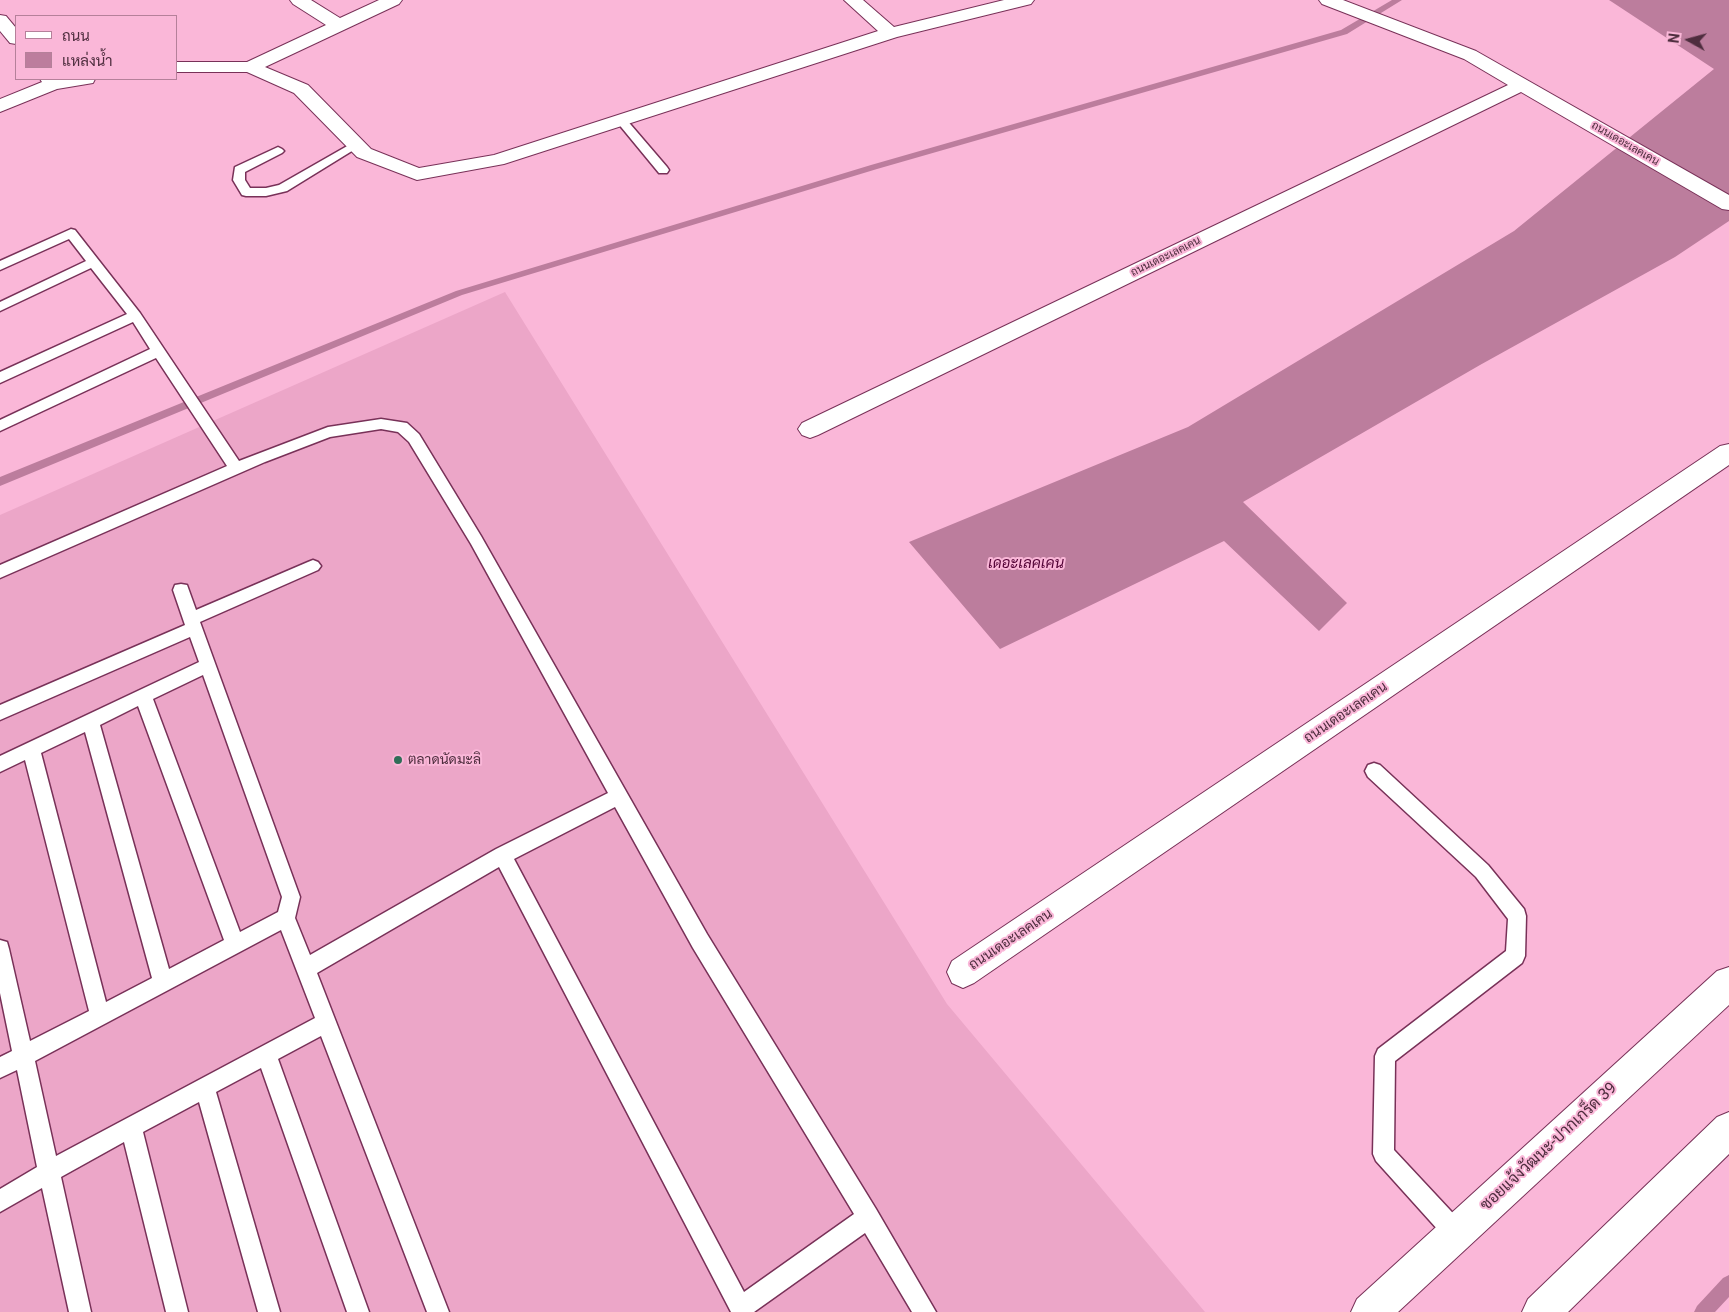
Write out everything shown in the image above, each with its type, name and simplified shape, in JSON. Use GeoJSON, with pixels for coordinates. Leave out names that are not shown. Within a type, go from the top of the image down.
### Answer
{"type":"FeatureCollection","features":[{"type":"Feature","properties":{"kind":"street"},"geometry":{"type":"LineString","coordinates":[[299,0],[339,25]]}},
{"type":"Feature","properties":{"kind":"street"},"geometry":{"type":"LineString","coordinates":[[250,67],[392,0]]}},
{"type":"Feature","properties":{"kind":"street"},"geometry":{"type":"LineString","coordinates":[[853,0],[890,32]]}},
{"type":"Feature","properties":{"kind":"street"},"geometry":{"type":"LineString","coordinates":[[178,67],[250,67],[301,89],[364,153],[417,174],[497,160],[890,32],[1025,0]]}},
{"type":"Feature","properties":{"kind":"street","name":"ถนนเดอะเลคเคน"},"geometry":{"type":"LineString","coordinates":[[1328,0],[1470,55],[1729,204]]}},
{"type":"Feature","properties":{"kind":"street"},"geometry":{"type":"LineString","coordinates":[[0,20],[15,38]]}},
{"type":"Feature","properties":{"kind":"street"},"geometry":{"type":"LineString","coordinates":[[0,106],[51,82],[74,80]]}},
{"type":"Feature","properties":{"kind":"street","name":"ถนนเดอะเลคเคน"},"geometry":{"type":"LineString","coordinates":[[810,429],[1522,85]]}},
{"type":"Feature","properties":{"kind":"street","name":"ถนนเดอะเลคเคน"},"geometry":{"type":"LineString","coordinates":[[963,972],[1729,453]]}},
{"type":"Feature","properties":{"kind":"street","name":"ซอยแจ้งวัฒนะ-ปากเกร็ด 39"},"geometry":{"type":"LineString","coordinates":[[1370,1312],[1729,983]]}},
{"type":"Feature","properties":{"kind":"street"},"geometry":{"type":"LineString","coordinates":[[1541,1312],[1729,1129]]}},
{"type":"Feature","properties":{"kind":"lane"},"geometry":{"type":"LineString","coordinates":[[621,120],[663,170]]}},
{"type":"Feature","properties":{"kind":"lane"},"geometry":{"type":"LineString","coordinates":[[278,151],[239,170],[239,180],[246,192],[266,192],[283,188],[356,144]]}},
{"type":"Feature","properties":{"kind":"lane"},"geometry":{"type":"LineString","coordinates":[[0,266],[71,233],[135,316],[236,468]]}},
{"type":"Feature","properties":{"kind":"lane"},"geometry":{"type":"LineString","coordinates":[[0,307],[93,262]]}},
{"type":"Feature","properties":{"kind":"lane"},"geometry":{"type":"LineString","coordinates":[[0,378],[135,316]]}},
{"type":"Feature","properties":{"kind":"lane"},"geometry":{"type":"LineString","coordinates":[[0,426],[158,351]]}},
{"type":"Feature","properties":{"kind":"lane"},"geometry":{"type":"LineString","coordinates":[[0,572],[236,468],[328,432],[382,424],[402,427],[414,438],[476,540],[700,941],[925,1312]]}},
{"type":"Feature","properties":{"kind":"lane"},"geometry":{"type":"LineString","coordinates":[[0,713],[313,566]]}},
{"type":"Feature","properties":{"kind":"lane"},"geometry":{"type":"LineString","coordinates":[[181,590],[291,897],[286,918],[438,1312]]}},
{"type":"Feature","properties":{"kind":"lane"},"geometry":{"type":"LineString","coordinates":[[0,764],[208,665]]}},
{"type":"Feature","properties":{"kind":"lane"},"geometry":{"type":"LineString","coordinates":[[143,696],[235,944]]}},
{"type":"Feature","properties":{"kind":"lane"},"geometry":{"type":"LineString","coordinates":[[90,721],[163,982]]}},
{"type":"Feature","properties":{"kind":"lane"},"geometry":{"type":"LineString","coordinates":[[31,749],[100,1015]]}},
{"type":"Feature","properties":{"kind":"lane"},"geometry":{"type":"LineString","coordinates":[[1374,771],[1482,871],[1517,916],[1515,956],[1385,1056],[1384,1154],[1456,1233]]}},
{"type":"Feature","properties":{"kind":"lane"},"geometry":{"type":"LineString","coordinates":[[305,969],[502,855],[618,796]]}},
{"type":"Feature","properties":{"kind":"lane"},"geometry":{"type":"LineString","coordinates":[[502,855],[742,1310],[868,1217]]}},
{"type":"Feature","properties":{"kind":"lane"},"geometry":{"type":"LineString","coordinates":[[0,1068],[286,918]]}},
{"type":"Feature","properties":{"kind":"lane"},"geometry":{"type":"LineString","coordinates":[[0,949],[80,1312]]}},
{"type":"Feature","properties":{"kind":"lane"},"geometry":{"type":"LineString","coordinates":[[0,1201],[50,1171],[325,1023]]}},
{"type":"Feature","properties":{"kind":"lane"},"geometry":{"type":"LineString","coordinates":[[266,1054],[358,1312]]}},
{"type":"Feature","properties":{"kind":"lane"},"geometry":{"type":"LineString","coordinates":[[205,1088],[269,1312]]}},
{"type":"Feature","properties":{"kind":"lane"},"geometry":{"type":"LineString","coordinates":[[131,1127],[178,1312]]}},
{"type":"Feature","properties":{"kind":"shaded area","name":"ตลาดนัดมะลิ"},"geometry":{"type":"Polygon","coordinates":[[[505,292],[947,1004],[1205,1312],[0,1312],[0,515],[505,292]]]}},
{"type":"Feature","properties":{"kind":"water","name":"เดอะเลคเคน"},"geometry":{"type":"Polygon","coordinates":[[[1609,0],[1729,0],[1729,221],[1675,257],[1480,365],[1243,502],[1347,603],[1319,631],[1224,541],[1000,649],[909,542],[1188,427],[1514,231],[1714,69],[1609,0]]]}},
{"type":"Feature","properties":{"kind":"waterway"},"geometry":{"type":"LineString","coordinates":[[0,482],[459,293],[874,167],[1344,32],[1398,0]]}},
{"type":"Feature","properties":{"kind":"waterway"},"geometry":{"type":"LineString","coordinates":[[1703,1312],[1729,1284]]}},
{"type":"Feature","properties":{"kind":"place","name":"ตลาดนัดมะลิ"},"geometry":{"type":"Point","coordinates":[398,760]}}]}
